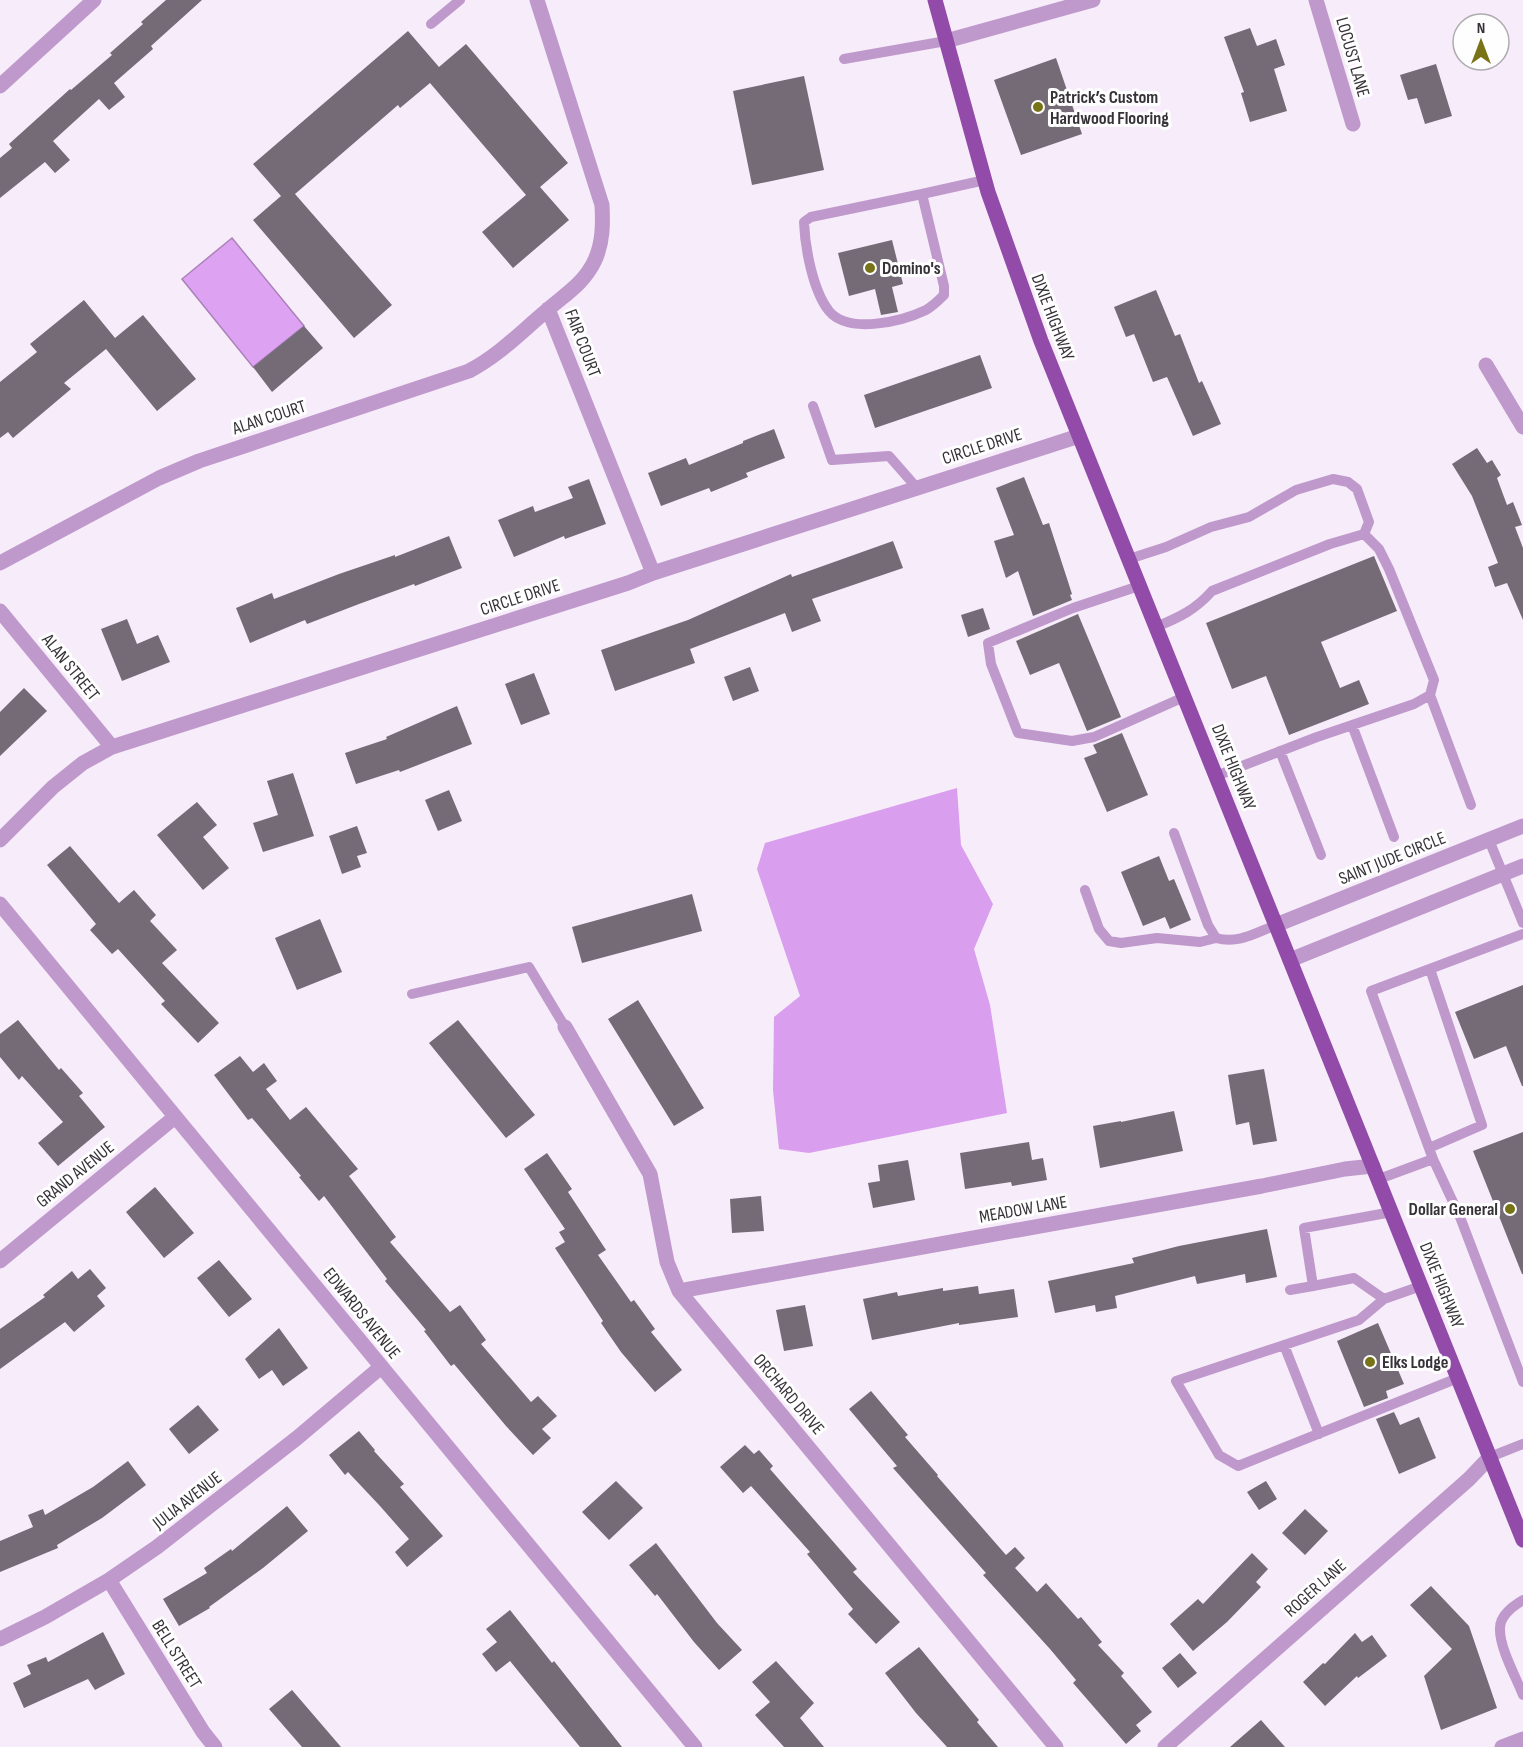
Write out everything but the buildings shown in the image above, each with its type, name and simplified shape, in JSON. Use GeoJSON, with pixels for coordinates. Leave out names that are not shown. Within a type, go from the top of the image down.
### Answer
{"type":"FeatureCollection","features":[{"type":"Feature","properties":{"kind":"main road","name":"DIXIE HIGHWAY"},"geometry":{"type":"LineString","coordinates":[[935,0],[985,180],[1030,313],[1523,1540]]}},
{"type":"Feature","properties":{"kind":"street"},"geometry":{"type":"LineString","coordinates":[[0,86],[94,0]]}},
{"type":"Feature","properties":{"kind":"street","name":"FAIR COURT"},"geometry":{"type":"LineString","coordinates":[[537,0],[602,205],[603,228],[597,253],[587,275],[575,289],[548,309],[653,573]]}},
{"type":"Feature","properties":{"kind":"street"},"geometry":{"type":"LineString","coordinates":[[946,41],[1093,0]]}},
{"type":"Feature","properties":{"kind":"street","name":"LOCUST LANE"},"geometry":{"type":"LineString","coordinates":[[1316,0],[1353,124]]}},
{"type":"Feature","properties":{"kind":"street","name":"ALAN COURT"},"geometry":{"type":"LineString","coordinates":[[0,563],[159,478],[199,460],[469,371],[489,361],[548,309]]}},
{"type":"Feature","properties":{"kind":"street"},"geometry":{"type":"LineString","coordinates":[[1486,365],[1523,427]]}},
{"type":"Feature","properties":{"kind":"street","name":"CIRCLE DRIVE"},"geometry":{"type":"LineString","coordinates":[[0,840],[53,787],[83,763],[112,747],[628,583],[1079,436]]}},
{"type":"Feature","properties":{"kind":"street","name":"ALAN STREET"},"geometry":{"type":"LineString","coordinates":[[0,611],[112,747]]}},
{"type":"Feature","properties":{"kind":"street","name":"SAINT JUDE CIRCLE"},"geometry":{"type":"LineString","coordinates":[[1276,925],[1523,826]]}},
{"type":"Feature","properties":{"kind":"street"},"geometry":{"type":"LineString","coordinates":[[1290,960],[1523,866]]}},
{"type":"Feature","properties":{"kind":"street","name":"EDWARDS AVENUE"},"geometry":{"type":"LineString","coordinates":[[0,904],[695,1747]]}},
{"type":"Feature","properties":{"kind":"street","name":"ORCHARD DRIVE"},"geometry":{"type":"LineString","coordinates":[[565,1027],[650,1174],[667,1262],[679,1291],[1056,1747]]}},
{"type":"Feature","properties":{"kind":"street","name":"GRAND AVENUE"},"geometry":{"type":"LineString","coordinates":[[0,1262],[175,1117]]}},
{"type":"Feature","properties":{"kind":"street","name":"MEADOW LANE"},"geometry":{"type":"LineString","coordinates":[[679,1291],[1345,1169],[1376,1172]]}},
{"type":"Feature","properties":{"kind":"street","name":"JULIA AVENUE"},"geometry":{"type":"LineString","coordinates":[[0,1639],[45,1617],[109,1580],[158,1547],[236,1487],[381,1367]]}},
{"type":"Feature","properties":{"kind":"street","name":"ROGER LANE"},"geometry":{"type":"LineString","coordinates":[[1165,1747],[1469,1479],[1490,1457]]}},
{"type":"Feature","properties":{"kind":"street","name":"BELL STREET"},"geometry":{"type":"LineString","coordinates":[[109,1580],[203,1732],[215,1747]]}},
{"type":"Feature","properties":{"kind":"street"},"geometry":{"type":"LineString","coordinates":[[1502,1747],[1523,1740]]}},
{"type":"Feature","properties":{"kind":"lane"},"geometry":{"type":"LineString","coordinates":[[431,24],[460,0]]}},
{"type":"Feature","properties":{"kind":"lane"},"geometry":{"type":"LineString","coordinates":[[844,59],[946,41]]}},
{"type":"Feature","properties":{"kind":"lane"},"geometry":{"type":"LineString","coordinates":[[922,194],[944,286],[944,295],[928,309],[893,322],[849,323],[830,312],[817,289],[804,237],[804,222],[811,218],[985,180]]}},
{"type":"Feature","properties":{"kind":"lane"},"geometry":{"type":"LineString","coordinates":[[813,406],[832,460],[888,456],[917,488]]}},
{"type":"Feature","properties":{"kind":"lane"},"geometry":{"type":"LineString","coordinates":[[1129,559],[1166,548],[1210,527],[1249,517],[1296,490],[1333,479],[1348,482],[1357,489],[1369,522],[1364,534]]}},
{"type":"Feature","properties":{"kind":"lane"},"geometry":{"type":"LineString","coordinates":[[1156,627],[1181,617],[1198,606],[1212,591],[1330,544],[1364,534]]}},
{"type":"Feature","properties":{"kind":"lane"},"geometry":{"type":"LineString","coordinates":[[1364,534],[1379,549],[1389,569],[1434,680],[1430,694],[1471,805]]}},
{"type":"Feature","properties":{"kind":"lane"},"geometry":{"type":"LineString","coordinates":[[1139,586],[1073,608],[988,643],[991,664],[1018,732],[1072,741],[1094,737],[1184,697]]}},
{"type":"Feature","properties":{"kind":"lane"},"geometry":{"type":"LineString","coordinates":[[1216,777],[1280,751],[1414,704],[1430,694]]}},
{"type":"Feature","properties":{"kind":"lane"},"geometry":{"type":"LineString","coordinates":[[1352,725],[1395,837]]}},
{"type":"Feature","properties":{"kind":"lane"},"geometry":{"type":"LineString","coordinates":[[1280,751],[1321,855]]}},
{"type":"Feature","properties":{"kind":"lane"},"geometry":{"type":"LineString","coordinates":[[1174,833],[1208,925],[1216,938]]}},
{"type":"Feature","properties":{"kind":"lane"},"geometry":{"type":"LineString","coordinates":[[1489,840],[1523,923]]}},
{"type":"Feature","properties":{"kind":"lane"},"geometry":{"type":"LineString","coordinates":[[1085,890],[1099,929],[1109,941],[1121,943],[1156,938],[1200,942],[1216,938],[1229,941],[1276,925]]}},
{"type":"Feature","properties":{"kind":"lane"},"geometry":{"type":"LineString","coordinates":[[1523,934],[1371,991],[1431,1153],[1460,1217],[1523,1382]]}},
{"type":"Feature","properties":{"kind":"lane"},"geometry":{"type":"LineString","coordinates":[[412,994],[529,967],[565,1027]]}},
{"type":"Feature","properties":{"kind":"lane"},"geometry":{"type":"LineString","coordinates":[[1376,1172],[1431,1153],[1482,1125],[1430,969]]}},
{"type":"Feature","properties":{"kind":"lane"},"geometry":{"type":"LineString","coordinates":[[1313,1286],[1304,1228],[1392,1212]]}},
{"type":"Feature","properties":{"kind":"lane"},"geometry":{"type":"LineString","coordinates":[[1290,1290],[1354,1278],[1384,1299]]}},
{"type":"Feature","properties":{"kind":"lane"},"geometry":{"type":"LineString","coordinates":[[1421,1286],[1384,1299],[1359,1320],[1176,1381],[1219,1455],[1238,1466],[1458,1378]]}},
{"type":"Feature","properties":{"kind":"lane"},"geometry":{"type":"LineString","coordinates":[[1284,1345],[1319,1434]]}},
{"type":"Feature","properties":{"kind":"lane"},"geometry":{"type":"LineString","coordinates":[[1490,1457],[1523,1444]]}},
{"type":"Feature","properties":{"kind":"lane"},"geometry":{"type":"LineString","coordinates":[[1523,1600],[1510,1608],[1499,1626],[1502,1642],[1523,1695]]}},
{"type":"Feature","properties":{"kind":"shaded area"},"geometry":{"type":"Polygon","coordinates":[[[232,238],[304,326],[253,367],[182,279],[232,238]]]}},
{"type":"Feature","properties":{"kind":"shaded area"},"geometry":{"type":"Polygon","coordinates":[[[957,788],[961,845],[993,904],[974,949],[990,1005],[1007,1113],[809,1153],[779,1149],[773,1090],[774,1017],[800,996],[757,869],[765,843],[957,788]]]}},
{"type":"Feature","properties":{"kind":"place","name":"Patrick’s Custom Hardwood Flooring"},"geometry":{"type":"Point","coordinates":[1038,107]}},
{"type":"Feature","properties":{"kind":"place","name":"Domino's"},"geometry":{"type":"Point","coordinates":[870,268]}},
{"type":"Feature","properties":{"kind":"place","name":"Dollar General"},"geometry":{"type":"Point","coordinates":[1510,1209]}},
{"type":"Feature","properties":{"kind":"place","name":"Elks Lodge"},"geometry":{"type":"Point","coordinates":[1370,1362]}}]}
